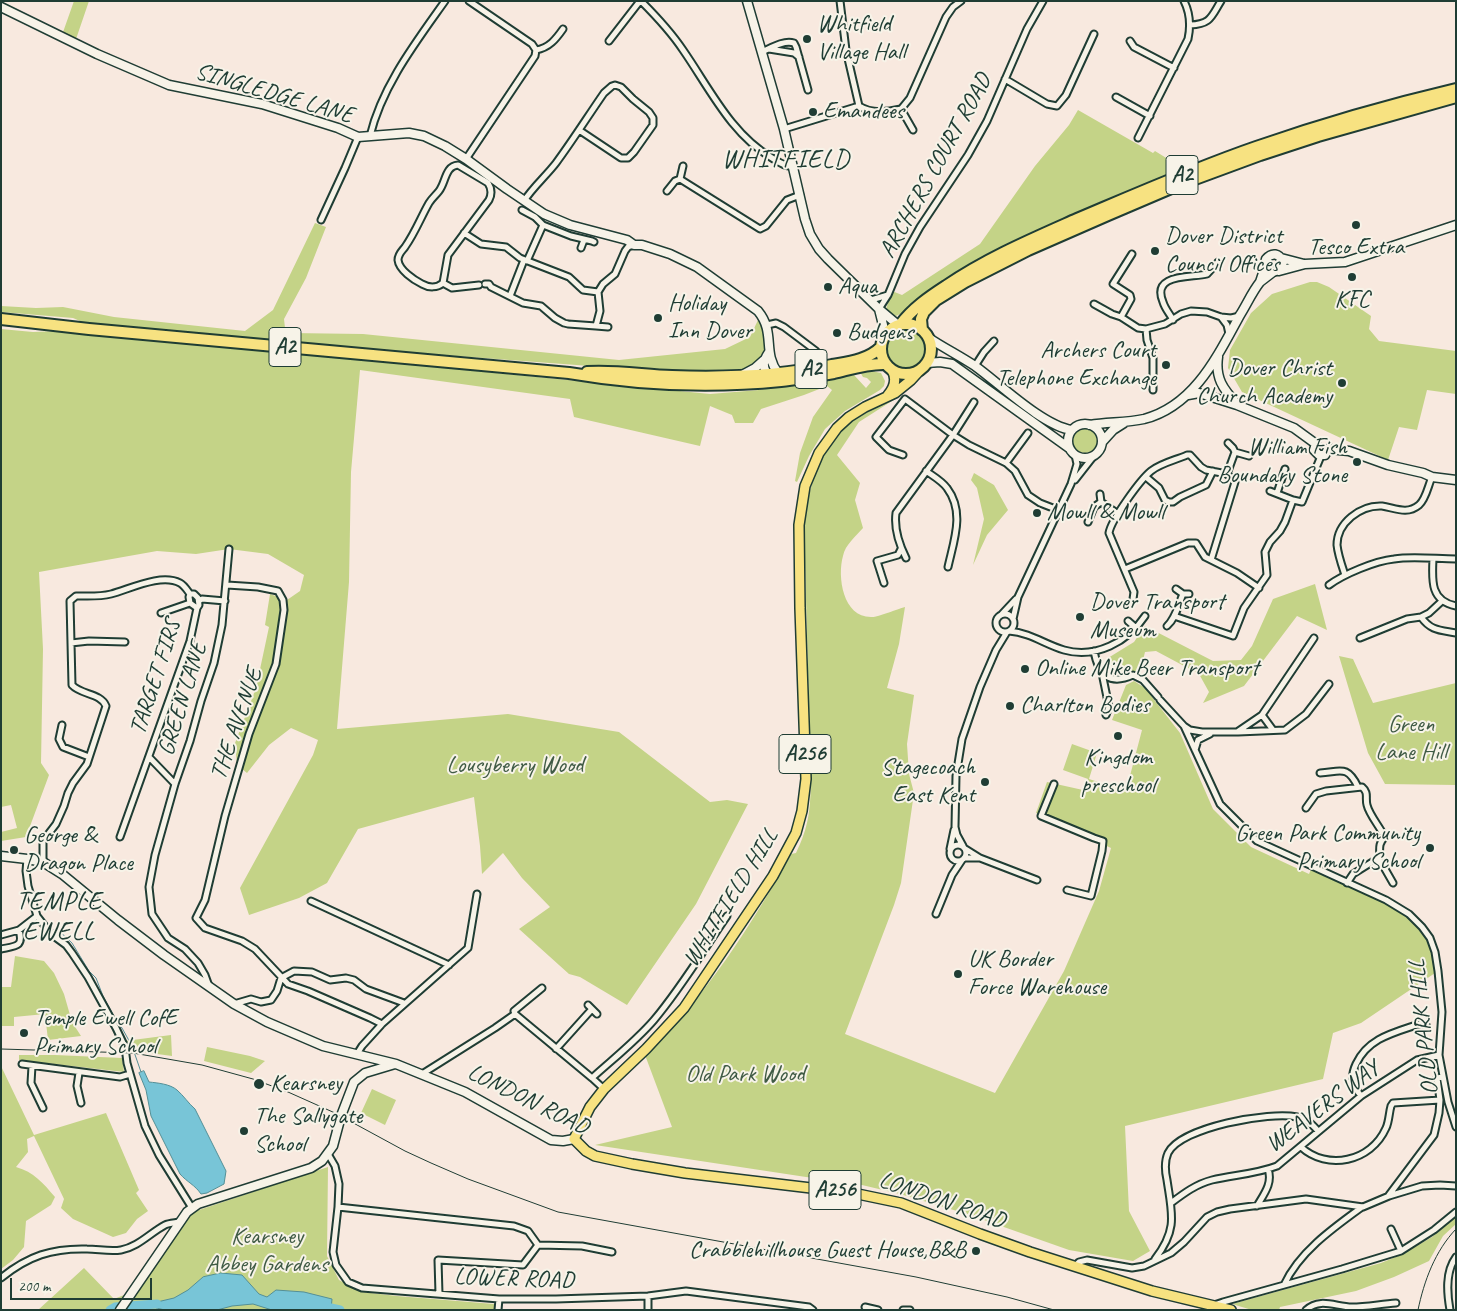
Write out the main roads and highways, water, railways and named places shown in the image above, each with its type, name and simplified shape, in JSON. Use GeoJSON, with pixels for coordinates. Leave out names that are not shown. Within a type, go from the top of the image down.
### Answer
{"type":"FeatureCollection","features":[{"type":"Feature","properties":{"kind":"highway","name":"A2"},"geometry":{"type":"LineString","coordinates":[[899,325],[960,276],[1025,242],[1213,163],[1315,128],[1384,107],[1456,89]]}},
{"type":"Feature","properties":{"kind":"highway","name":"A2"},"geometry":{"type":"LineString","coordinates":[[923,306],[1028,250],[1184,183],[1318,136],[1456,97]]}},
{"type":"Feature","properties":{"kind":"highway"},"geometry":{"type":"LineString","coordinates":[[923,306],[920,319],[931,351],[924,366],[915,372],[907,374],[899,373],[889,367],[881,354],[882,343],[889,331],[899,325],[912,324],[925,334]]}},
{"type":"Feature","properties":{"kind":"highway","name":"A2"},"geometry":{"type":"LineString","coordinates":[[1,319],[672,384],[731,384],[781,377],[832,373],[868,364],[889,367]]}},
{"type":"Feature","properties":{"kind":"highway","name":"A2"},"geometry":{"type":"LineString","coordinates":[[569,373],[601,371],[670,376],[768,374],[781,377],[860,360],[871,355],[882,343]]}},
{"type":"Feature","properties":{"kind":"main road","name":"WHITFIELD HILL"},"geometry":{"type":"LineString","coordinates":[[574,1139],[590,1107],[604,1089],[646,1050],[684,1008],[773,876],[796,833],[802,811],[806,779],[799,525],[801,502],[805,486],[827,440],[849,417],[865,406],[895,393],[924,366]]}},
{"type":"Feature","properties":{"kind":"main road"},"geometry":{"type":"LineString","coordinates":[[883,398],[889,394],[895,384],[895,377],[889,367]]}},
{"type":"Feature","properties":{"kind":"main road","name":"LONDON ROAD"},"geometry":{"type":"LineString","coordinates":[[574,1139],[586,1151],[595,1156],[632,1164],[684,1173],[844,1192],[892,1201],[988,1237],[1075,1266],[1152,1290],[1230,1309]]}},
{"type":"Feature","properties":{"kind":"water"},"geometry":{"type":"Polygon","coordinates":[[[144,1071],[149,1082],[171,1086],[195,1109],[226,1171],[224,1184],[201,1194],[180,1174],[151,1116],[146,1090],[139,1073],[144,1071]]]}},
{"type":"Feature","properties":{"kind":"water"},"geometry":{"type":"Polygon","coordinates":[[[221,1273],[242,1275],[259,1294],[267,1297],[276,1290],[304,1292],[332,1299],[331,1310],[272,1310],[253,1304],[217,1310],[165,1310],[156,1308],[157,1302],[174,1298],[188,1290],[203,1277],[221,1273]]]}},
{"type":"Feature","properties":{"kind":"waterway"},"geometry":{"type":"LineString","coordinates":[[52,930],[57,929],[72,943],[89,971],[96,978],[103,996],[132,1046],[141,1072]]}},
{"type":"Feature","properties":{"kind":"waterway"},"geometry":{"type":"LineString","coordinates":[[21,941],[46,933]]}},
{"type":"Feature","properties":{"kind":"waterway"},"geometry":{"type":"LineString","coordinates":[[1,946],[15,943]]}},
{"type":"Feature","properties":{"kind":"waterway"},"geometry":{"type":"LineString","coordinates":[[110,1310],[115,1307],[157,1304]]}},
{"type":"Feature","properties":{"kind":"waterway"},"geometry":{"type":"LineString","coordinates":[[331,1308],[340,1310]]}},
{"type":"Feature","properties":{"kind":"railway"},"geometry":{"type":"LineString","coordinates":[[1,1049],[133,1053],[202,1065],[253,1079],[288,1092],[335,1113],[431,1163],[468,1179],[558,1212],[916,1277],[1007,1297],[1054,1310]]}},
{"type":"Feature","properties":{"kind":"railway"},"geometry":{"type":"LineString","coordinates":[[1418,1310],[1431,1267],[1442,1247],[1456,1229]]}},
{"type":"Feature","properties":{"kind":"place","name":"Whitfield Village Hall"},"geometry":{"type":"Point","coordinates":[807,39]}},
{"type":"Feature","properties":{"kind":"place","name":"Emandees"},"geometry":{"type":"Point","coordinates":[813,112]}},
{"type":"Feature","properties":{"kind":"place","name":"Tesco Extra"},"geometry":{"type":"Point","coordinates":[1356,225]}},
{"type":"Feature","properties":{"kind":"place","name":"Dover District Council Offices"},"geometry":{"type":"Point","coordinates":[1155,251]}},
{"type":"Feature","properties":{"kind":"place","name":"KFC"},"geometry":{"type":"Point","coordinates":[1352,277]}},
{"type":"Feature","properties":{"kind":"place","name":"Aqua"},"geometry":{"type":"Point","coordinates":[828,287]}},
{"type":"Feature","properties":{"kind":"place","name":"Holiday Inn Dover"},"geometry":{"type":"Point","coordinates":[658,318]}},
{"type":"Feature","properties":{"kind":"place","name":"Budgens"},"geometry":{"type":"Point","coordinates":[837,333]}},
{"type":"Feature","properties":{"kind":"place","name":"Archers Court Telephone Exchange"},"geometry":{"type":"Point","coordinates":[1166,365]}},
{"type":"Feature","properties":{"kind":"place","name":"Dover Christ Church Academy"},"geometry":{"type":"Point","coordinates":[1342,383]}},
{"type":"Feature","properties":{"kind":"place","name":"William Fish Boundary Stone"},"geometry":{"type":"Point","coordinates":[1357,462]}},
{"type":"Feature","properties":{"kind":"place","name":"Mowll & Mowll"},"geometry":{"type":"Point","coordinates":[1037,513]}},
{"type":"Feature","properties":{"kind":"place","name":"Dover Transport Museum"},"geometry":{"type":"Point","coordinates":[1080,617]}},
{"type":"Feature","properties":{"kind":"place","name":"Online Mike Beer Transport"},"geometry":{"type":"Point","coordinates":[1025,669]}},
{"type":"Feature","properties":{"kind":"place","name":"Charlton Bodies"},"geometry":{"type":"Point","coordinates":[1010,706]}},
{"type":"Feature","properties":{"kind":"place","name":"Kingdom preschool"},"geometry":{"type":"Point","coordinates":[1118,736]}},
{"type":"Feature","properties":{"kind":"place","name":"Stagecoach East Kent"},"geometry":{"type":"Point","coordinates":[985,782]}},
{"type":"Feature","properties":{"kind":"place","name":"Green Park Community Primary School"},"geometry":{"type":"Point","coordinates":[1430,848]}},
{"type":"Feature","properties":{"kind":"place","name":"George & Dragon Place"},"geometry":{"type":"Point","coordinates":[14,850]}},
{"type":"Feature","properties":{"kind":"place","name":"UK Border Force Warehouse"},"geometry":{"type":"Point","coordinates":[958,974]}},
{"type":"Feature","properties":{"kind":"place","name":"Temple Ewell CofE Primary School"},"geometry":{"type":"Point","coordinates":[24,1033]}},
{"type":"Feature","properties":{"kind":"place","name":"Kearsney"},"geometry":{"type":"Point","coordinates":[259,1084]}},
{"type":"Feature","properties":{"kind":"place","name":"The Sallygate School"},"geometry":{"type":"Point","coordinates":[244,1131]}},
{"type":"Feature","properties":{"kind":"place","name":"Crabblehillhouse Guest House,B&B"},"geometry":{"type":"Point","coordinates":[976,1251]}},
{"type":"Feature","properties":{"kind":"district","name":"WHITFIELD"},"geometry":{"type":"Point","coordinates":[786,160]}},
{"type":"Feature","properties":{"kind":"district","name":"TEMPLE EWELL"},"geometry":{"type":"Point","coordinates":[59,917]}},
{"type":"Feature","properties":{"kind":"park label","name":"Green Lane Hill"},"geometry":{"type":"Point","coordinates":[1411,739]}},
{"type":"Feature","properties":{"kind":"park label","name":"Lousyberry Wood"},"geometry":{"type":"Point","coordinates":[515,766]}},
{"type":"Feature","properties":{"kind":"park label","name":"Old Park Wood"},"geometry":{"type":"Point","coordinates":[745,1075]}},
{"type":"Feature","properties":{"kind":"park label","name":"Kearsney Abbey Gardens"},"geometry":{"type":"Point","coordinates":[267,1251]}}]}
